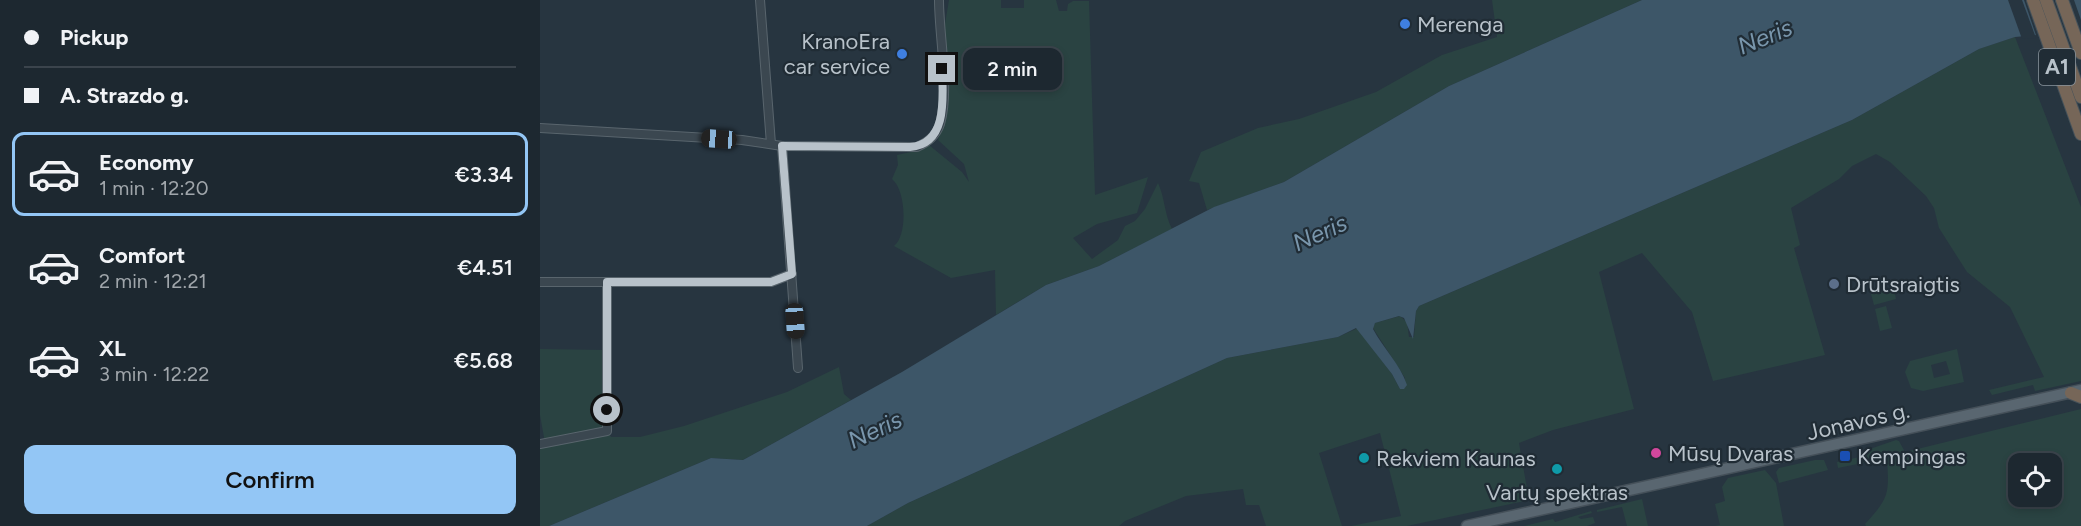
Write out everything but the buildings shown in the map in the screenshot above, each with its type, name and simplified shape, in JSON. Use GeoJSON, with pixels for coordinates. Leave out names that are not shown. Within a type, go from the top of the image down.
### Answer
{"type":"FeatureCollection","features":[{"type":"Feature","properties":{"kind":"highway","name":"A1"},"geometry":{"type":"LineString","coordinates":[[2033,0],[2081,134]]}},
{"type":"Feature","properties":{"kind":"highway","name":"A1"},"geometry":{"type":"LineString","coordinates":[[2046,0],[2081,97]]}},
{"type":"Feature","properties":{"kind":"highway"},"geometry":{"type":"LineString","coordinates":[[2062,0],[2081,53]]}},
{"type":"Feature","properties":{"kind":"main road","name":"Jonavos g."},"geometry":{"type":"LineString","coordinates":[[1467,526],[1486,524],[2078,393]]}},
{"type":"Feature","properties":{"kind":"street"},"geometry":{"type":"LineString","coordinates":[[760,0],[771,144]]}},
{"type":"Feature","properties":{"kind":"street"},"geometry":{"type":"LineString","coordinates":[[540,128],[782,146],[910,147],[929,141],[940,123],[942,108],[939,0]]}},
{"type":"Feature","properties":{"kind":"street"},"geometry":{"type":"LineString","coordinates":[[782,146],[798,368]]}},
{"type":"Feature","properties":{"kind":"street"},"geometry":{"type":"LineString","coordinates":[[540,282],[771,282],[792,274]]}},
{"type":"Feature","properties":{"kind":"street"},"geometry":{"type":"LineString","coordinates":[[540,444],[607,430],[607,282]]}},
{"type":"Feature","properties":{"kind":"green space"},"geometry":{"type":"Polygon","coordinates":[[[949,0],[1001,0],[1001,8],[1024,8],[1024,0],[1056,0],[1059,11],[1067,11],[1068,4],[1073,1],[1089,1],[1095,195],[1148,177],[1137,213],[1097,224],[1073,238],[1092,259],[1118,240],[1125,226],[1135,221],[1145,209],[1158,183],[1172,229],[1099,266],[1046,285],[996,315],[995,270],[951,278],[894,246],[902,232],[904,212],[900,193],[892,179],[898,165],[897,155],[920,150],[929,145],[962,172],[969,182],[964,164],[938,140],[946,115],[945,24],[949,0]]]}},
{"type":"Feature","properties":{"kind":"green space"},"geometry":{"type":"Polygon","coordinates":[[[1492,0],[1642,0],[1449,86],[1284,182],[1207,210],[1199,183],[1189,181],[1201,152],[1258,128],[1299,119],[1376,92],[1442,55],[1497,37],[1492,0]]]}},
{"type":"Feature","properties":{"kind":"green space"},"geometry":{"type":"Polygon","coordinates":[[[2015,37],[2081,207],[2081,381],[2035,391],[2033,385],[1992,395],[1989,390],[2044,377],[2010,307],[1967,272],[1939,228],[1934,208],[1926,196],[1890,162],[1876,154],[1852,166],[1839,179],[1791,208],[1800,245],[1794,248],[1825,355],[1713,381],[1692,312],[1642,253],[1599,272],[1634,409],[1553,430],[1519,443],[1529,500],[1407,526],[1351,526],[1401,516],[1380,433],[1319,453],[1342,526],[1266,526],[1259,505],[1246,505],[1243,489],[1186,496],[1125,521],[1119,526],[867,526],[908,503],[1227,358],[1338,337],[1358,328],[1392,374],[1400,389],[1405,378],[1373,328],[1375,323],[1400,316],[1407,322],[1409,337],[1414,337],[1416,311],[1419,306],[1852,120],[1979,49],[2015,37]]]}},
{"type":"Feature","properties":{"kind":"green space"},"geometry":{"type":"Polygon","coordinates":[[[1894,288],[1896,299],[1874,305],[1871,294],[1894,288]]]}},
{"type":"Feature","properties":{"kind":"green space"},"geometry":{"type":"Polygon","coordinates":[[[1886,306],[1892,328],[1880,331],[1875,309],[1886,306]]]}},
{"type":"Feature","properties":{"kind":"green space"},"geometry":{"type":"Polygon","coordinates":[[[540,349],[607,350],[607,430],[611,437],[640,437],[684,426],[787,392],[839,367],[844,394],[851,400],[743,460],[711,458],[549,526],[540,526],[540,444],[545,443],[540,415],[540,349]]]}},
{"type":"Feature","properties":{"kind":"green space"},"geometry":{"type":"Polygon","coordinates":[[[1957,349],[1964,382],[1923,391],[1911,388],[1905,372],[1910,361],[1957,349]],[[1946,361],[1931,365],[1934,378],[1950,374],[1946,361]]]}},
{"type":"Feature","properties":{"kind":"green space"},"geometry":{"type":"Polygon","coordinates":[[[2081,409],[2081,526],[1866,526],[1865,524],[1886,494],[1888,487],[1887,458],[1838,468],[1837,462],[1864,456],[1864,451],[1899,441],[1905,452],[2081,409]]]}},
{"type":"Feature","properties":{"kind":"green space"},"geometry":{"type":"Polygon","coordinates":[[[1824,460],[1828,470],[1779,483],[1776,472],[1779,468],[1824,460]]]}},
{"type":"Feature","properties":{"kind":"green space"},"geometry":{"type":"Polygon","coordinates":[[[1765,470],[1776,483],[1784,526],[1715,526],[1720,525],[1715,504],[1725,501],[1722,487],[1728,478],[1765,470]]]}},
{"type":"Feature","properties":{"kind":"green space"},"geometry":{"type":"Polygon","coordinates":[[[1642,499],[1648,526],[1627,526],[1622,507],[1597,512],[1597,510],[1642,499]]]}},
{"type":"Feature","properties":{"kind":"green space"},"geometry":{"type":"Polygon","coordinates":[[[1591,511],[1592,513],[1578,517],[1581,519],[1593,517],[1595,523],[1587,526],[1524,526],[1553,519],[1555,522],[1591,511]]]}},
{"type":"Feature","properties":{"kind":"water","name":"Neris"},"geometry":{"type":"Polygon","coordinates":[[[1642,0],[2081,0],[2081,31],[2015,37],[1979,49],[1852,120],[1419,306],[1416,311],[1413,339],[1404,318],[1399,316],[1375,323],[1373,329],[1404,377],[1407,385],[1404,389],[1400,389],[1392,374],[1356,328],[1338,337],[1227,358],[908,503],[867,526],[549,526],[711,458],[743,460],[902,372],[1046,285],[1099,266],[1214,207],[1284,182],[1449,86],[1642,0]]]}},
{"type":"Feature","properties":{"kind":"pier"},"geometry":{"type":"Polygon","coordinates":[[[2008,0],[2022,0],[2036,38],[2022,39],[2008,0]]]}},
{"type":"Feature","properties":{"kind":"pier"},"geometry":{"type":"Polygon","coordinates":[[[2024,0],[2055,0],[2068,35],[2037,38],[2024,0]]]}},
{"type":"Feature","properties":{"kind":"pier"},"geometry":{"type":"Polygon","coordinates":[[[2057,0],[2074,0],[2081,20],[2081,34],[2069,35],[2057,0]]]}},
{"type":"Feature","properties":{"kind":"place","name":"Merenga"},"geometry":{"type":"Point","coordinates":[1405,24]}},
{"type":"Feature","properties":{"kind":"place","name":"KranoEra car service"},"geometry":{"type":"Point","coordinates":[902,54]}},
{"type":"Feature","properties":{"kind":"place","name":"Drūtsraigtis"},"geometry":{"type":"Point","coordinates":[1834,284]}},
{"type":"Feature","properties":{"kind":"place","name":"Mūsų Dvaras"},"geometry":{"type":"Point","coordinates":[1656,453]}},
{"type":"Feature","properties":{"kind":"place","name":"Kempingas"},"geometry":{"type":"Point","coordinates":[1845,456]}},
{"type":"Feature","properties":{"kind":"place","name":"Rekviem Kaunas"},"geometry":{"type":"Point","coordinates":[1364,458]}},
{"type":"Feature","properties":{"kind":"place","name":"Vartų spektras"},"geometry":{"type":"Point","coordinates":[1557,469]}},
{"type":"Feature","properties":{"kind":"route"},"geometry":{"type":"LineString","coordinates":[[607,410],[607,282],[771,282],[792,274],[782,146],[918,147],[929,141],[940,123],[942,69]]}}]}
